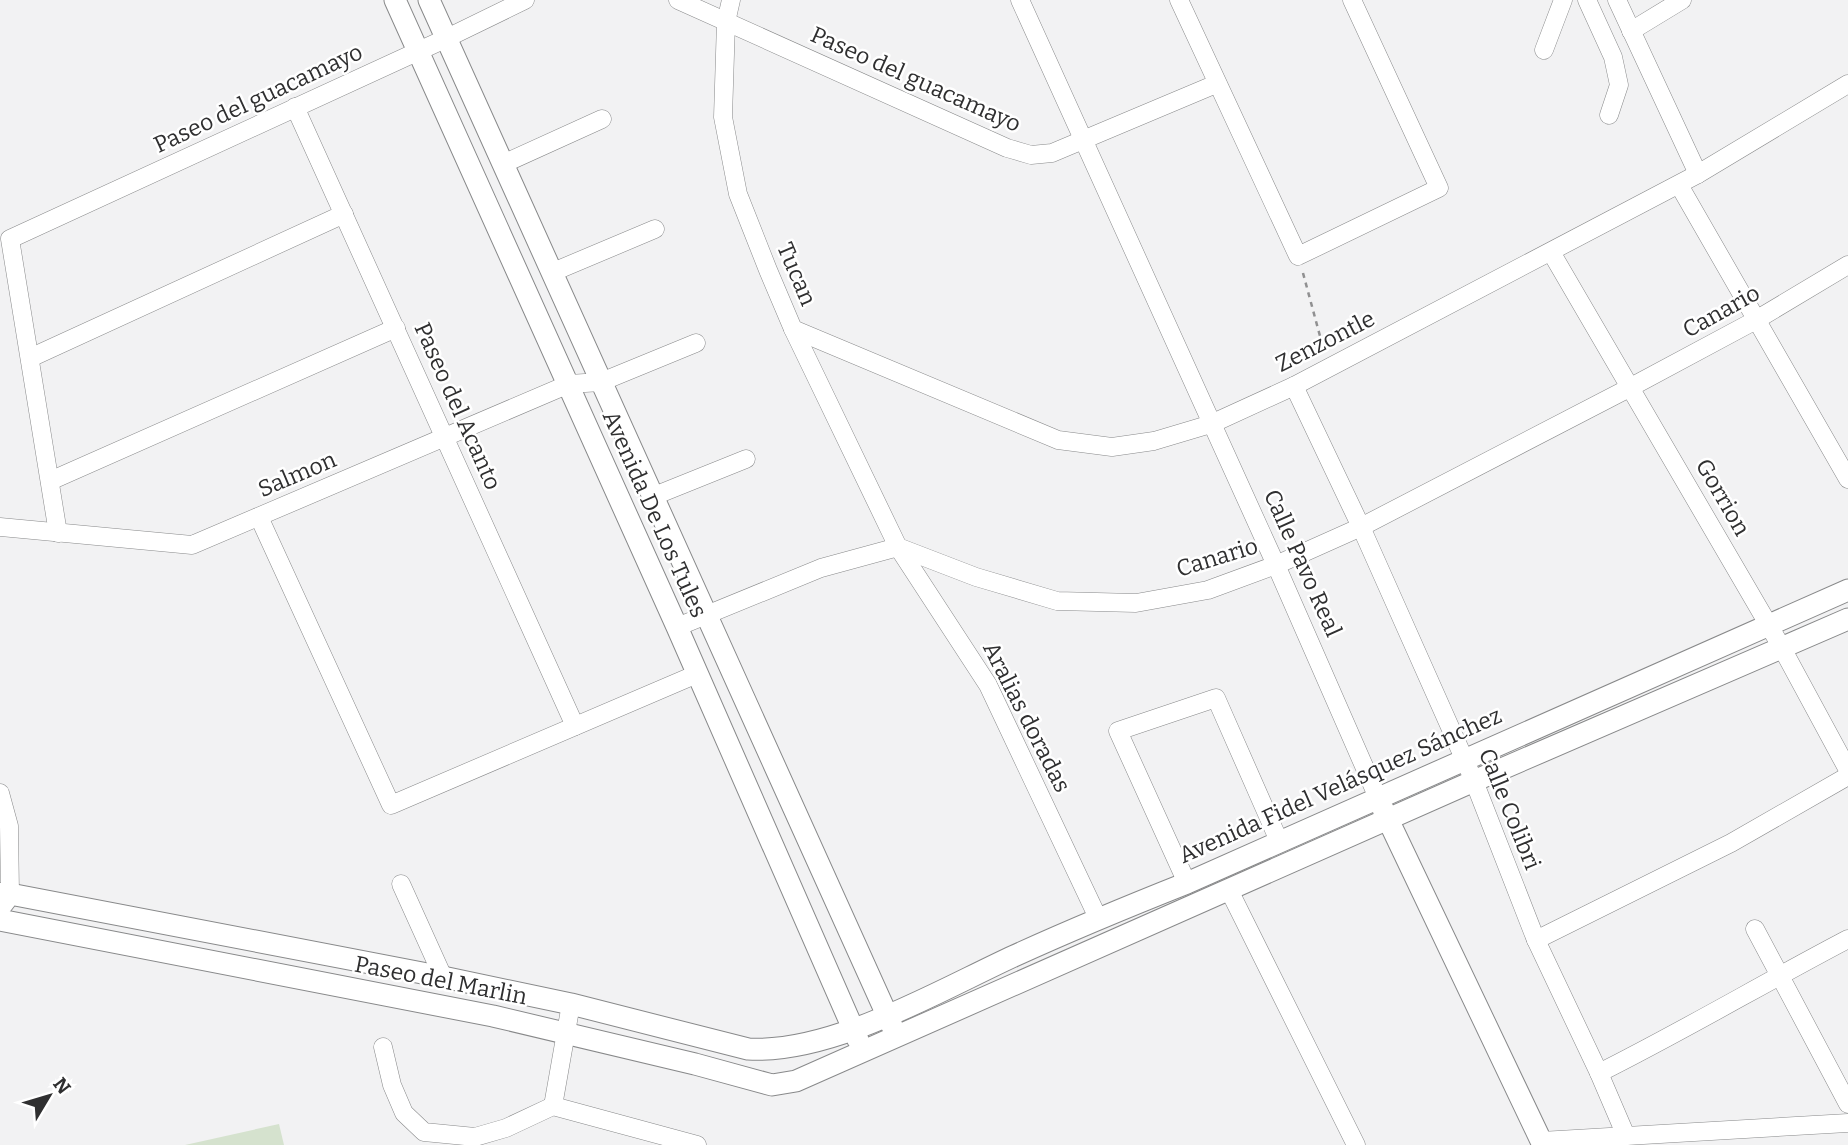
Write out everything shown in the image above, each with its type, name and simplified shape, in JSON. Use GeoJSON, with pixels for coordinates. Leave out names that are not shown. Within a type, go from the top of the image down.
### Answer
{"type":"FeatureCollection","features":[{"type":"Feature","properties":{"kind":"street","name":"Avenida De Los Tules"},"geometry":{"type":"LineString","coordinates":[[395,0],[569,384],[863,1052]]}},
{"type":"Feature","properties":{"kind":"street","name":"Avenida De Los Tules"},"geometry":{"type":"LineString","coordinates":[[429,0],[897,1037]]}},
{"type":"Feature","properties":{"kind":"street","name":"Paseo del guacamayo"},"geometry":{"type":"LineString","coordinates":[[30,358],[10,239],[525,0]]}},
{"type":"Feature","properties":{"kind":"street","name":"Paseo del guacamayo"},"geometry":{"type":"LineString","coordinates":[[677,0],[1007,148],[1031,155],[1052,153],[1216,84]]}},
{"type":"Feature","properties":{"kind":"street","name":"Tucan"},"geometry":{"type":"LineString","coordinates":[[731,0],[726,22],[723,117],[738,194],[793,329],[898,547]]}},
{"type":"Feature","properties":{"kind":"street","name":"Calle Pavo Real"},"geometry":{"type":"LineString","coordinates":[[1020,0],[1276,565],[1388,820],[1542,1143]]}},
{"type":"Feature","properties":{"kind":"street"},"geometry":{"type":"LineString","coordinates":[[1179,0],[1298,256],[1439,188],[1352,0]]}},
{"type":"Feature","properties":{"kind":"street"},"geometry":{"type":"LineString","coordinates":[[1544,50],[1563,0]]}},
{"type":"Feature","properties":{"kind":"street"},"geometry":{"type":"LineString","coordinates":[[1587,0],[1613,57],[1619,85],[1609,115]]}},
{"type":"Feature","properties":{"kind":"street"},"geometry":{"type":"LineString","coordinates":[[1617,0],[1698,174]]}},
{"type":"Feature","properties":{"kind":"street"},"geometry":{"type":"LineString","coordinates":[[1631,31],[1682,0]]}},
{"type":"Feature","properties":{"kind":"street","name":"Zenzontle"},"geometry":{"type":"LineString","coordinates":[[793,329],[1058,440],[1112,447],[1154,441],[1211,424],[1294,386],[1678,185],[1848,84]]}},
{"type":"Feature","properties":{"kind":"street","name":"Paseo del Acanto"},"geometry":{"type":"LineString","coordinates":[[295,107],[575,726]]}},
{"type":"Feature","properties":{"kind":"street"},"geometry":{"type":"LineString","coordinates":[[503,164],[602,119]]}},
{"type":"Feature","properties":{"kind":"street"},"geometry":{"type":"LineString","coordinates":[[1678,185],[1848,479]]}},
{"type":"Feature","properties":{"kind":"street"},"geometry":{"type":"LineString","coordinates":[[58,533],[30,358],[344,214]]}},
{"type":"Feature","properties":{"kind":"street"},"geometry":{"type":"LineString","coordinates":[[553,272],[655,229]]}},
{"type":"Feature","properties":{"kind":"street","name":"Gorrion"},"geometry":{"type":"LineString","coordinates":[[1551,252],[1783,648],[1848,770]]}},
{"type":"Feature","properties":{"kind":"street","name":"Canario"},"geometry":{"type":"LineString","coordinates":[[898,547],[976,577],[1057,601],[1136,603],[1208,590],[1276,565],[1361,527],[1756,320],[1848,265]]}},
{"type":"Feature","properties":{"kind":"street"},"geometry":{"type":"LineString","coordinates":[[50,481],[396,328]]}},
{"type":"Feature","properties":{"kind":"street","name":"Salmon"},"geometry":{"type":"LineString","coordinates":[[0,527],[192,545],[569,384],[601,382],[696,343]]}},
{"type":"Feature","properties":{"kind":"street","name":"Calle Colibri"},"geometry":{"type":"LineString","coordinates":[[1294,386],[1361,527],[1464,758],[1536,940],[1626,1136]]}},
{"type":"Feature","properties":{"kind":"street"},"geometry":{"type":"LineString","coordinates":[[654,496],[746,459]]}},
{"type":"Feature","properties":{"kind":"street"},"geometry":{"type":"LineString","coordinates":[[259,517],[391,805],[698,674]]}},
{"type":"Feature","properties":{"kind":"street"},"geometry":{"type":"LineString","coordinates":[[677,627],[821,568],[898,547]]}},
{"type":"Feature","properties":{"kind":"street","name":"Aralias doradas"},"geometry":{"type":"LineString","coordinates":[[898,547],[988,685],[1098,918]]}},
{"type":"Feature","properties":{"kind":"street","name":"Avenida Fidel Velásquez Sánchez"},"geometry":{"type":"LineString","coordinates":[[853,1028],[1848,590]]}},
{"type":"Feature","properties":{"kind":"street"},"geometry":{"type":"LineString","coordinates":[[863,1052],[1474,781],[1848,620]]}},
{"type":"Feature","properties":{"kind":"street"},"geometry":{"type":"LineString","coordinates":[[1187,883],[1118,732],[1216,698],[1279,841]]}},
{"type":"Feature","properties":{"kind":"street"},"geometry":{"type":"LineString","coordinates":[[1536,940],[1731,843],[1848,776]]}},
{"type":"Feature","properties":{"kind":"street"},"geometry":{"type":"LineString","coordinates":[[0,793],[9,826],[3,898]]}},
{"type":"Feature","properties":{"kind":"street"},"geometry":{"type":"LineString","coordinates":[[401,884],[443,976]]}},
{"type":"Feature","properties":{"kind":"street"},"geometry":{"type":"LineString","coordinates":[[1230,890],[1356,1145]]}},
{"type":"Feature","properties":{"kind":"street","name":"Paseo del Marlin"},"geometry":{"type":"LineString","coordinates":[[3,898],[443,976],[571,1004],[748,1049],[771,1051],[853,1028]]}},
{"type":"Feature","properties":{"kind":"street","name":"Paseo del Marlin"},"geometry":{"type":"LineString","coordinates":[[0,920],[493,1016],[695,1063],[772,1085],[796,1081],[863,1052]]}},
{"type":"Feature","properties":{"kind":"street"},"geometry":{"type":"LineString","coordinates":[[1755,929],[1848,1104]]}},
{"type":"Feature","properties":{"kind":"street"},"geometry":{"type":"LineString","coordinates":[[1599,1073],[1678,1033],[1848,939]]}},
{"type":"Feature","properties":{"kind":"street"},"geometry":{"type":"LineString","coordinates":[[267,972],[271,944]]}},
{"type":"Feature","properties":{"kind":"street"},"geometry":{"type":"LineString","coordinates":[[553,1106],[571,1004]]}},
{"type":"Feature","properties":{"kind":"street"},"geometry":{"type":"LineString","coordinates":[[383,1047],[392,1085],[404,1113],[424,1132],[476,1141],[553,1106],[697,1145]]}},
{"type":"Feature","properties":{"kind":"street"},"geometry":{"type":"LineString","coordinates":[[1542,1143],[1848,1123]]}},
{"type":"Feature","properties":{"kind":"path"},"geometry":{"type":"LineString","coordinates":[[1298,256],[1328,368]]}},
{"type":"Feature","properties":{"kind":"green space"},"geometry":{"type":"Polygon","coordinates":[[[279,1124],[284,1145],[185,1145],[279,1124]]]}}]}
